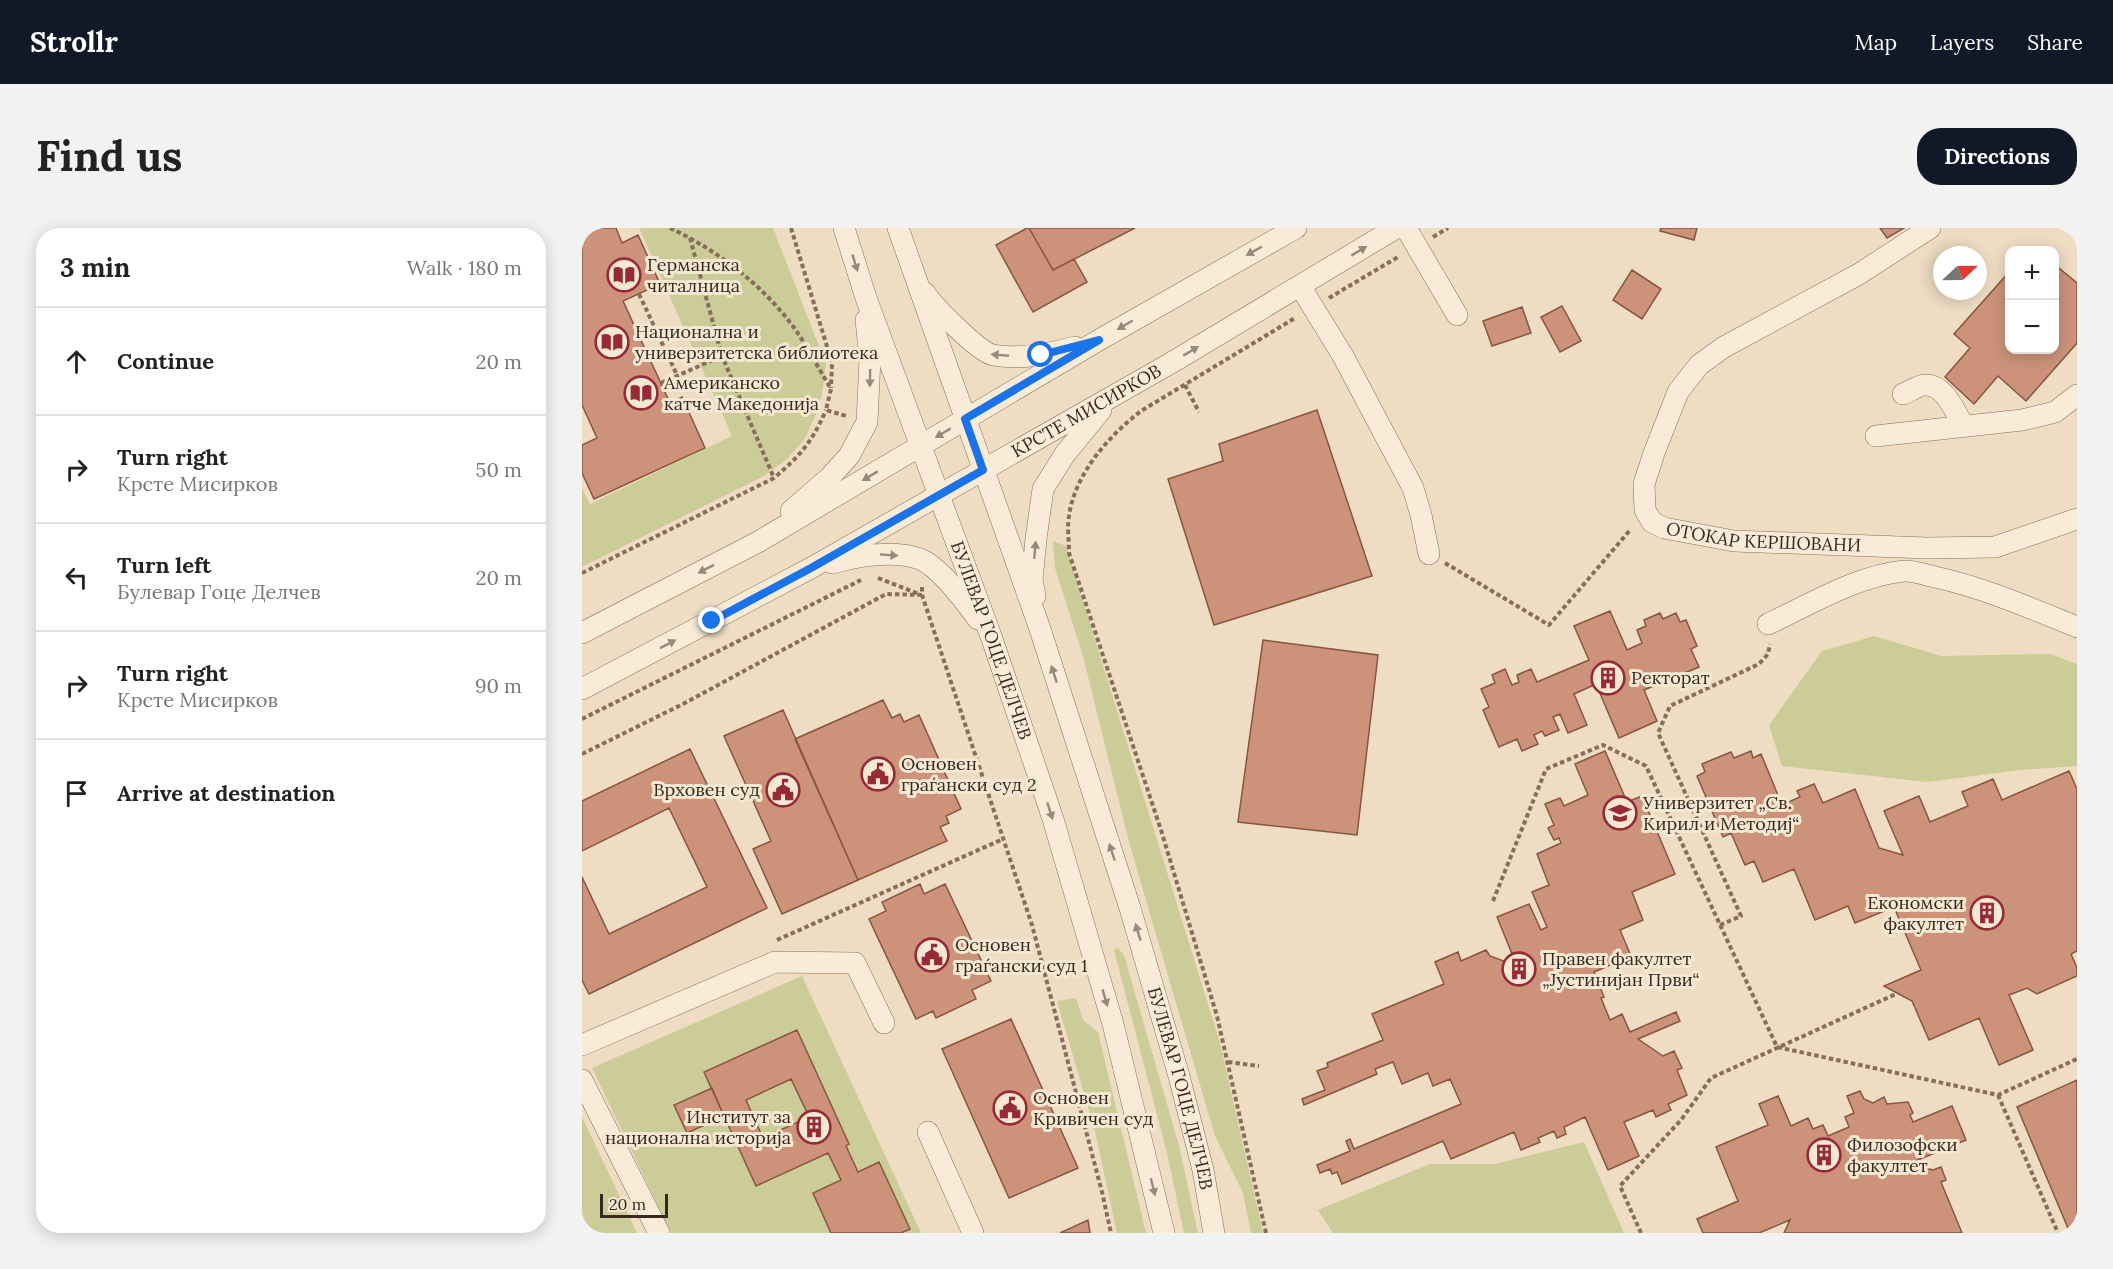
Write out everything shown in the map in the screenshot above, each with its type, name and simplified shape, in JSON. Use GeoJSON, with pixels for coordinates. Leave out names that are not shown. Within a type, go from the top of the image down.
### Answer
{"type":"FeatureCollection","features":[{"type":"Feature","properties":{"kind":"street","name":"БУЛЕВАР ГОЦЕ ДЕЛЧЕВ"},"geometry":{"type":"LineString","coordinates":[[844,228],[866,298],[992,636],[1053,819],[1113,1024],[1164,1233]]}},
{"type":"Feature","properties":{"kind":"street","name":"БУЛЕВАР ГОЦЕ ДЕЛЧЕВ"},"geometry":{"type":"LineString","coordinates":[[898,228],[1040,629],[1154,986],[1197,1149],[1214,1233]]}},
{"type":"Feature","properties":{"kind":"street"},"geometry":{"type":"LineString","coordinates":[[582,633],[758,542],[1099,340],[1296,228]]}},
{"type":"Feature","properties":{"kind":"street","name":"КРСТЕ МИСИРКОВ"},"geometry":{"type":"LineString","coordinates":[[582,689],[811,568],[1123,391],[1396,228]]}},
{"type":"Feature","properties":{"kind":"street"},"geometry":{"type":"LineString","coordinates":[[1407,228],[1457,315]]}},
{"type":"Feature","properties":{"kind":"street","name":"ОТОКАР КЕРШОВАНИ"},"geometry":{"type":"LineString","coordinates":[[1930,228],[1859,274],[1724,347],[1699,365],[1678,392],[1644,484],[1645,510],[1652,522],[1664,528],[1734,541],[1845,547],[1995,548],[2077,519]]}},
{"type":"Feature","properties":{"kind":"street"},"geometry":{"type":"LineString","coordinates":[[914,275],[930,301],[952,323],[990,354],[1016,357],[1041,355],[1099,340]]}},
{"type":"Feature","properties":{"kind":"street"},"geometry":{"type":"LineString","coordinates":[[1300,286],[1343,356],[1403,467],[1413,488],[1429,554]]}},
{"type":"Feature","properties":{"kind":"street"},"geometry":{"type":"LineString","coordinates":[[758,542],[829,478],[849,456],[867,422],[870,359],[866,328],[866,298]]}},
{"type":"Feature","properties":{"kind":"street"},"geometry":{"type":"LineString","coordinates":[[1903,394],[1925,385],[1936,387],[1944,394],[1963,425]]}},
{"type":"Feature","properties":{"kind":"street"},"geometry":{"type":"LineString","coordinates":[[1040,629],[1032,580],[1043,489],[1065,454],[1094,417],[1123,391]]}},
{"type":"Feature","properties":{"kind":"street"},"geometry":{"type":"LineString","coordinates":[[1876,436],[2022,420],[2055,412],[2077,395]]}},
{"type":"Feature","properties":{"kind":"street"},"geometry":{"type":"LineString","coordinates":[[811,568],[875,555],[894,555],[921,560],[945,579],[992,636]]}},
{"type":"Feature","properties":{"kind":"street"},"geometry":{"type":"LineString","coordinates":[[1768,624],[1847,587],[1906,570],[1957,582],[2001,596],[2077,627]]}},
{"type":"Feature","properties":{"kind":"street"},"geometry":{"type":"LineString","coordinates":[[582,1045],[775,962],[855,963],[884,1023]]}},
{"type":"Feature","properties":{"kind":"street"},"geometry":{"type":"LineString","coordinates":[[582,1080],[659,1233]]}},
{"type":"Feature","properties":{"kind":"street"},"geometry":{"type":"LineString","coordinates":[[928,1132],[973,1233]]}},
{"type":"Feature","properties":{"kind":"path"},"geometry":{"type":"LineString","coordinates":[[670,228],[690,238],[727,263],[770,299],[795,330],[831,389]]}},
{"type":"Feature","properties":{"kind":"path"},"geometry":{"type":"LineString","coordinates":[[582,573],[774,478],[799,457],[815,434],[826,410],[831,389],[832,363],[791,228]]}},
{"type":"Feature","properties":{"kind":"path"},"geometry":{"type":"LineString","coordinates":[[690,238],[722,356],[774,478]]}},
{"type":"Feature","properties":{"kind":"path"},"geometry":{"type":"LineString","coordinates":[[639,294],[677,375]]}},
{"type":"Feature","properties":{"kind":"path"},"geometry":{"type":"LineString","coordinates":[[661,383],[722,356]]}},
{"type":"Feature","properties":{"kind":"path"},"geometry":{"type":"LineString","coordinates":[[1199,412],[1185,385],[1141,411],[1120,427],[1079,483],[1069,516],[1070,553],[1161,830],[1218,1016],[1266,1233]]}},
{"type":"Feature","properties":{"kind":"path"},"geometry":{"type":"LineString","coordinates":[[826,410],[867,422]]}},
{"type":"Feature","properties":{"kind":"path"},"geometry":{"type":"LineString","coordinates":[[1429,554],[1549,625],[1633,527],[1652,522]]}},
{"type":"Feature","properties":{"kind":"path"},"geometry":{"type":"LineString","coordinates":[[921,560],[922,595],[1032,925],[1111,1233]]}},
{"type":"Feature","properties":{"kind":"path"},"geometry":{"type":"LineString","coordinates":[[582,719],[872,575],[922,595]]}},
{"type":"Feature","properties":{"kind":"path"},"geometry":{"type":"LineString","coordinates":[[582,754],[682,704],[886,594],[922,595]]}},
{"type":"Feature","properties":{"kind":"path"},"geometry":{"type":"LineString","coordinates":[[1720,925],[1741,916],[1658,734],[1670,706],[1759,664],[1768,654],[1771,643],[1768,624]]}},
{"type":"Feature","properties":{"kind":"path"},"geometry":{"type":"LineString","coordinates":[[1493,901],[1546,769],[1603,745],[1646,766],[1777,1047]]}},
{"type":"Feature","properties":{"kind":"path"},"geometry":{"type":"LineString","coordinates":[[776,940],[1003,839]]}},
{"type":"Feature","properties":{"kind":"path"},"geometry":{"type":"LineString","coordinates":[[1641,1233],[1620,1186],[1682,1120],[1711,1078],[1898,993]]}},
{"type":"Feature","properties":{"kind":"path"},"geometry":{"type":"LineString","coordinates":[[1777,1047],[1998,1095],[2077,1059]]}},
{"type":"Feature","properties":{"kind":"path"},"geometry":{"type":"LineString","coordinates":[[1228,1062],[1259,1065]]}},
{"type":"Feature","properties":{"kind":"path"},"geometry":{"type":"LineString","coordinates":[[1998,1095],[2058,1233]]}},
{"type":"Feature","properties":{"kind":"green space"},"geometry":{"type":"Polygon","coordinates":[[[639,228],[773,228],[826,364],[822,394],[815,417],[804,440],[787,459],[764,476],[582,567],[582,488],[590,504],[732,436],[639,228]]]}},
{"type":"Feature","properties":{"kind":"green space"},"geometry":{"type":"Polygon","coordinates":[[[1053,541],[1066,546],[1220,1043],[1263,1233],[1251,1233],[1243,1193],[1215,1136],[1129,842],[1083,656],[1055,568],[1053,541]]]}},
{"type":"Feature","properties":{"kind":"green space"},"geometry":{"type":"Polygon","coordinates":[[[1874,636],[1941,656],[2050,654],[2077,664],[2077,766],[2020,770],[1927,782],[1782,766],[1769,725],[1822,651],[1874,636]]]}},
{"type":"Feature","properties":{"kind":"green space"},"geometry":{"type":"Polygon","coordinates":[[[1118,948],[1124,955],[1179,1146],[1198,1233],[1184,1233],[1167,1153],[1114,950],[1118,948]]]}},
{"type":"Feature","properties":{"kind":"green space"},"geometry":{"type":"Polygon","coordinates":[[[802,976],[921,1233],[671,1233],[592,1068],[802,976]]]}},
{"type":"Feature","properties":{"kind":"green space"},"geometry":{"type":"Polygon","coordinates":[[[1076,998],[1083,1020],[1098,1032],[1146,1233],[1117,1233],[1095,1131],[1057,1001],[1076,998]]]}},
{"type":"Feature","properties":{"kind":"green space"},"geometry":{"type":"Polygon","coordinates":[[[582,1117],[637,1233],[582,1233],[582,1117]]]}},
{"type":"Feature","properties":{"kind":"green space"},"geometry":{"type":"Polygon","coordinates":[[[1584,1142],[1624,1233],[1333,1233],[1318,1210],[1430,1164],[1495,1164],[1584,1142]]]}},
{"type":"Feature","properties":{"kind":"building","name":"Национална и универзитетска библиотека"},"geometry":{"type":"Polygon","coordinates":[[[582,228],[616,228],[622,243],[638,235],[660,284],[623,301],[670,403],[682,397],[705,448],[594,499],[582,473],[582,445],[597,438],[582,405],[582,228]]]}},
{"type":"Feature","properties":{"kind":"building"},"geometry":{"type":"Polygon","coordinates":[[[1027,228],[1053,270],[1074,259],[1087,282],[1033,312],[996,245],[1027,228]]]}},
{"type":"Feature","properties":{"kind":"building"},"geometry":{"type":"Polygon","coordinates":[[[1029,228],[1135,228],[1053,270],[1029,228]]]}},
{"type":"Feature","properties":{"kind":"building"},"geometry":{"type":"Polygon","coordinates":[[[1661,228],[1697,228],[1694,240],[1660,231],[1661,228]]]}},
{"type":"Feature","properties":{"kind":"building"},"geometry":{"type":"Polygon","coordinates":[[[1880,228],[1904,228],[1887,238],[1880,228]]]}},
{"type":"Feature","properties":{"kind":"building"},"geometry":{"type":"Polygon","coordinates":[[[2059,268],[2077,283],[2077,343],[2026,401],[1998,376],[1974,404],[1945,377],[1970,348],[1954,334],[1984,300],[1987,300],[1987,297],[2005,277],[2005,354],[2059,354],[2059,268]]]}},
{"type":"Feature","properties":{"kind":"building"},"geometry":{"type":"Polygon","coordinates":[[[1632,270],[1661,289],[1642,319],[1613,300],[1632,270]]]}},
{"type":"Feature","properties":{"kind":"building"},"geometry":{"type":"Polygon","coordinates":[[[1562,306],[1581,341],[1560,352],[1541,317],[1562,306]]]}},
{"type":"Feature","properties":{"kind":"building"},"geometry":{"type":"Polygon","coordinates":[[[1522,307],[1531,333],[1492,346],[1483,321],[1522,307]]]}},
{"type":"Feature","properties":{"kind":"building"},"geometry":{"type":"Polygon","coordinates":[[[1317,410],[1372,576],[1214,625],[1168,479],[1223,461],[1219,444],[1317,410]]]}},
{"type":"Feature","properties":{"kind":"building","name":"Ректорат"},"geometry":{"type":"Polygon","coordinates":[[[1610,611],[1627,650],[1642,643],[1637,630],[1646,626],[1644,620],[1660,613],[1663,619],[1676,613],[1680,622],[1686,620],[1697,646],[1691,649],[1699,667],[1644,690],[1657,721],[1619,738],[1596,684],[1574,694],[1587,725],[1568,733],[1560,714],[1553,717],[1559,730],[1545,736],[1542,731],[1534,735],[1538,744],[1522,751],[1517,739],[1499,747],[1483,710],[1489,707],[1481,689],[1495,683],[1492,675],[1505,669],[1512,685],[1519,682],[1517,675],[1531,669],[1537,682],[1589,660],[1574,626],[1610,611]]]}},
{"type":"Feature","properties":{"kind":"building"},"geometry":{"type":"Polygon","coordinates":[[[1263,640],[1378,655],[1357,835],[1238,822],[1263,640]]]}},
{"type":"Feature","properties":{"kind":"building","name":"Основен граѓански суд 2"},"geometry":{"type":"Polygon","coordinates":[[[883,700],[892,718],[900,714],[904,722],[919,715],[961,809],[946,816],[949,823],[940,827],[947,841],[858,880],[795,739],[883,700]]]}},
{"type":"Feature","properties":{"kind":"building","name":"Врховен суд"},"geometry":{"type":"Polygon","coordinates":[[[783,710],[858,880],[782,914],[753,849],[771,841],[724,736],[783,710]]]}},
{"type":"Feature","properties":{"kind":"building"},"geometry":{"type":"Polygon","coordinates":[[[690,749],[767,908],[589,994],[582,980],[582,877],[609,934],[707,887],[669,808],[582,851],[582,801],[690,749]]]}},
{"type":"Feature","properties":{"kind":"building","name":"Правен факултет „Јустинијан Први“"},"geometry":{"type":"Polygon","coordinates":[[[1605,751],[1627,802],[1642,796],[1675,874],[1632,892],[1643,920],[1620,930],[1631,956],[1594,972],[1610,1020],[1622,1014],[1630,1032],[1676,1012],[1680,1021],[1638,1039],[1663,1056],[1674,1051],[1682,1068],[1677,1070],[1687,1095],[1668,1104],[1671,1110],[1656,1117],[1653,1110],[1624,1122],[1639,1156],[1608,1170],[1585,1117],[1564,1127],[1566,1134],[1557,1138],[1554,1131],[1538,1138],[1540,1142],[1521,1150],[1514,1132],[1451,1159],[1443,1141],[1342,1184],[1337,1172],[1332,1174],[1330,1169],[1320,1173],[1317,1165],[1350,1151],[1346,1141],[1350,1139],[1354,1149],[1461,1104],[1450,1079],[1433,1086],[1428,1073],[1402,1084],[1393,1062],[1375,1069],[1377,1074],[1304,1105],[1302,1099],[1325,1090],[1317,1071],[1328,1067],[1327,1063],[1383,1040],[1372,1014],[1444,984],[1435,962],[1458,952],[1461,961],[1486,950],[1490,956],[1517,966],[1497,917],[1529,904],[1541,930],[1547,927],[1532,892],[1549,885],[1537,854],[1561,843],[1559,838],[1554,840],[1548,828],[1554,825],[1545,804],[1560,798],[1564,806],[1588,795],[1575,764],[1605,751]]]}},
{"type":"Feature","properties":{"kind":"building","name":"Економски факултет"},"geometry":{"type":"Polygon","coordinates":[[[1751,751],[1753,758],[1761,754],[1782,805],[1800,797],[1797,791],[1814,784],[1823,803],[1855,789],[1879,848],[1903,855],[1884,811],[1919,796],[1930,822],[1968,806],[1962,792],[1993,779],[2002,800],[2069,771],[2077,789],[2077,951],[2071,954],[2077,968],[2077,976],[2037,994],[2027,988],[2009,995],[2033,1050],[1999,1065],[1979,1018],[1929,1040],[1912,1001],[1884,986],[1921,970],[1894,907],[1855,923],[1848,906],[1815,920],[1794,869],[1763,882],[1754,861],[1745,865],[1731,833],[1723,837],[1697,776],[1705,772],[1702,764],[1731,752],[1734,758],[1751,751]]]}},
{"type":"Feature","properties":{"kind":"building","name":"Основен граѓански суд 1"},"geometry":{"type":"Polygon","coordinates":[[[920,884],[924,894],[945,884],[991,981],[972,990],[976,999],[936,1018],[933,1011],[916,1019],[869,919],[886,911],[882,902],[920,884]]]}},
{"type":"Feature","properties":{"kind":"building","name":"Основен Кривичен суд"},"geometry":{"type":"Polygon","coordinates":[[[1011,1019],[1078,1168],[1009,1198],[942,1049],[1011,1019]]]}},
{"type":"Feature","properties":{"kind":"building","name":"Институт за национална историја"},"geometry":{"type":"Polygon","coordinates":[[[797,1030],[849,1144],[846,1146],[858,1172],[879,1162],[910,1229],[901,1233],[831,1233],[813,1193],[841,1180],[828,1153],[756,1186],[704,1072],[797,1030]],[[791,1079],[746,1100],[763,1138],[809,1117],[791,1079]]]}},
{"type":"Feature","properties":{"kind":"building"},"geometry":{"type":"Polygon","coordinates":[[[2077,1080],[2077,1233],[2070,1233],[2017,1107],[2077,1080]]]}},
{"type":"Feature","properties":{"kind":"building"},"geometry":{"type":"Polygon","coordinates":[[[712,1088],[724,1116],[687,1133],[674,1105],[712,1088]]]}},
{"type":"Feature","properties":{"kind":"building","name":"Филозофски факултет"},"geometry":{"type":"Polygon","coordinates":[[[1860,1091],[1864,1099],[1873,1103],[1884,1097],[1887,1104],[1908,1102],[1913,1113],[1910,1115],[1913,1122],[1952,1106],[1966,1140],[1908,1164],[1933,1170],[1941,1167],[1946,1180],[1941,1182],[1962,1233],[1784,1233],[1790,1220],[1759,1233],[1703,1233],[1697,1219],[1738,1201],[1716,1147],[1768,1125],[1759,1104],[1778,1096],[1791,1126],[1808,1118],[1813,1129],[1823,1125],[1828,1136],[1849,1127],[1845,1117],[1854,1113],[1847,1096],[1860,1091]]]}},
{"type":"Feature","properties":{"kind":"building"},"geometry":{"type":"Polygon","coordinates":[[[1088,1220],[1090,1233],[1060,1233],[1088,1220]]]}},
{"type":"Feature","properties":{"kind":"place","name":"Германска читалница"},"geometry":{"type":"Point","coordinates":[624,275]}},
{"type":"Feature","properties":{"kind":"place","name":"Национална и универзитетска библиотека"},"geometry":{"type":"Point","coordinates":[612,342]}},
{"type":"Feature","properties":{"kind":"place","name":"Американско катче Македонија"},"geometry":{"type":"Point","coordinates":[641,393]}},
{"type":"Feature","properties":{"kind":"place","name":"Ректорат"},"geometry":{"type":"Point","coordinates":[1608,678]}},
{"type":"Feature","properties":{"kind":"place","name":"Основен граѓански суд 2"},"geometry":{"type":"Point","coordinates":[878,774]}},
{"type":"Feature","properties":{"kind":"place","name":"Врховен суд"},"geometry":{"type":"Point","coordinates":[783,790]}},
{"type":"Feature","properties":{"kind":"place","name":"Универзитет „Св. Кирил и Методиј“"},"geometry":{"type":"Point","coordinates":[1620,813]}},
{"type":"Feature","properties":{"kind":"place","name":"Економски факултет"},"geometry":{"type":"Point","coordinates":[1987,913]}},
{"type":"Feature","properties":{"kind":"place","name":"Основен граѓански суд 1"},"geometry":{"type":"Point","coordinates":[932,955]}},
{"type":"Feature","properties":{"kind":"place","name":"Правен факултет „Јустинијан Први“"},"geometry":{"type":"Point","coordinates":[1519,969]}},
{"type":"Feature","properties":{"kind":"place","name":"Основен Кривичен суд"},"geometry":{"type":"Point","coordinates":[1010,1108]}},
{"type":"Feature","properties":{"kind":"place","name":"Институт за национална историја"},"geometry":{"type":"Point","coordinates":[814,1127]}},
{"type":"Feature","properties":{"kind":"place","name":"Филозофски факултет"},"geometry":{"type":"Point","coordinates":[1824,1155]}},
{"type":"Feature","properties":{"kind":"route"},"geometry":{"type":"LineString","coordinates":[[712,621],[811,568],[983,470],[965,419],[1099,340],[1041,355]]}}]}
